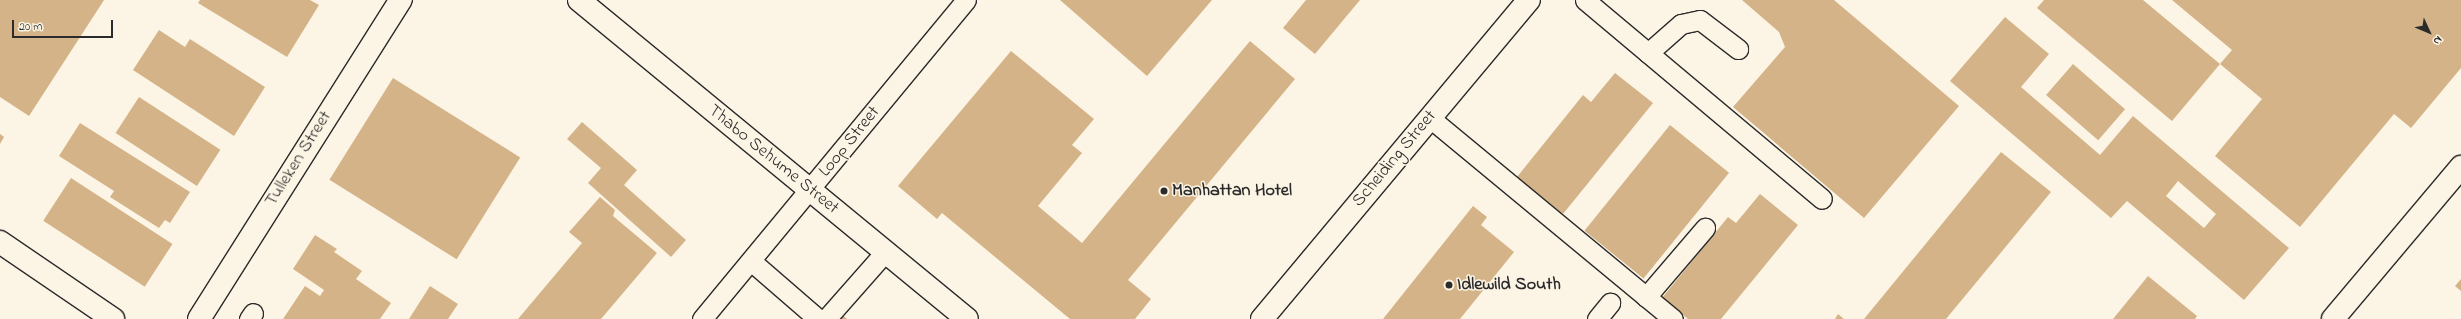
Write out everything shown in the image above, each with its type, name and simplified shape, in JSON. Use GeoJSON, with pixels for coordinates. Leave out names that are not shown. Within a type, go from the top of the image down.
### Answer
{"type":"FeatureCollection","features":[{"type":"Feature","properties":{"kind":"main road","name":"Tulleken Street"},"geometry":{"type":"LineString","coordinates":[[199,319],[401,0]]}},
{"type":"Feature","properties":{"kind":"main road","name":"Thabo Sehume Street"},"geometry":{"type":"LineString","coordinates":[[579,0],[967,319]]}},
{"type":"Feature","properties":{"kind":"main road","name":"Scheiding Street"},"geometry":{"type":"LineString","coordinates":[[1262,319],[1529,0]]}},
{"type":"Feature","properties":{"kind":"main road"},"geometry":{"type":"LineString","coordinates":[[2333,319],[2461,167]]}},
{"type":"Feature","properties":{"kind":"main road"},"geometry":{"type":"LineString","coordinates":[[0,242],[113,319]]}},
{"type":"Feature","properties":{"kind":"lane","name":"Loop Street"},"geometry":{"type":"LineString","coordinates":[[702,319],[810,191],[966,0]]}},
{"type":"Feature","properties":{"kind":"lane"},"geometry":{"type":"LineString","coordinates":[[1585,0],[1822,199]]}},
{"type":"Feature","properties":{"kind":"lane"},"geometry":{"type":"LineString","coordinates":[[1648,53],[1674,28],[1695,20],[1704,22],[1738,49]]}},
{"type":"Feature","properties":{"kind":"lane"},"geometry":{"type":"LineString","coordinates":[[1430,118],[1673,319]]}},
{"type":"Feature","properties":{"kind":"lane"},"geometry":{"type":"LineString","coordinates":[[1646,297],[1705,228]]}},
{"type":"Feature","properties":{"kind":"lane"},"geometry":{"type":"LineString","coordinates":[[826,319],[885,252]]}},
{"type":"Feature","properties":{"kind":"lane"},"geometry":{"type":"LineString","coordinates":[[751,261],[818,319]]}},
{"type":"Feature","properties":{"kind":"lane"},"geometry":{"type":"LineString","coordinates":[[1597,319],[1610,303]]}},
{"type":"Feature","properties":{"kind":"building"},"geometry":{"type":"Polygon","coordinates":[[[0,0],[104,0],[29,116],[0,97],[0,0]]]}},
{"type":"Feature","properties":{"kind":"building"},"geometry":{"type":"Polygon","coordinates":[[[200,0],[310,0],[319,5],[287,57],[198,3],[200,0]]]}},
{"type":"Feature","properties":{"kind":"building"},"geometry":{"type":"Polygon","coordinates":[[[1060,0],[1212,0],[1147,76],[1060,0]]]}},
{"type":"Feature","properties":{"kind":"building"},"geometry":{"type":"Polygon","coordinates":[[[1306,0],[1360,0],[1315,54],[1283,28],[1306,0]]]}},
{"type":"Feature","properties":{"kind":"building"},"geometry":{"type":"Polygon","coordinates":[[[1742,0],[1834,0],[1959,106],[1864,218],[1733,107],[1785,47],[1779,32],[1742,0]]]}},
{"type":"Feature","properties":{"kind":"building"},"geometry":{"type":"Polygon","coordinates":[[[2044,0],[2143,0],[2220,64],[2172,121],[2037,8],[2044,0]]]}},
{"type":"Feature","properties":{"kind":"building"},"geometry":{"type":"Polygon","coordinates":[[[2172,0],[2461,0],[2461,68],[2411,128],[2394,114],[2300,227],[2215,156],[2262,99],[2220,64],[2232,50],[2172,0]]]}},
{"type":"Feature","properties":{"kind":"building"},"geometry":{"type":"Polygon","coordinates":[[[2005,17],[2049,54],[2021,87],[2100,155],[2133,116],[2289,248],[2244,300],[2127,201],[2111,218],[1950,81],[2005,17]],[[2178,181],[2166,196],[2204,228],[2216,214],[2178,181]]]}},
{"type":"Feature","properties":{"kind":"building"},"geometry":{"type":"Polygon","coordinates":[[[159,30],[185,47],[190,39],[265,87],[234,136],[133,70],[159,30]]]}},
{"type":"Feature","properties":{"kind":"building","name":"Manhattan Hotel"},"geometry":{"type":"Polygon","coordinates":[[[1250,41],[1295,79],[1128,280],[1151,299],[1135,319],[1070,319],[942,213],[937,219],[898,186],[1011,51],[1094,119],[1072,145],[1082,153],[1038,206],[1082,243],[1250,41]]]}},
{"type":"Feature","properties":{"kind":"building"},"geometry":{"type":"Polygon","coordinates":[[[2073,64],[2125,109],[2098,140],[2046,95],[2073,64]]]}},
{"type":"Feature","properties":{"kind":"building"},"geometry":{"type":"Polygon","coordinates":[[[1615,73],[1653,103],[1563,214],[1517,177],[1583,95],[1591,102],[1615,73]]]}},
{"type":"Feature","properties":{"kind":"building"},"geometry":{"type":"Polygon","coordinates":[[[393,78],[520,157],[457,259],[329,180],[393,78]]]}},
{"type":"Feature","properties":{"kind":"building"},"geometry":{"type":"Polygon","coordinates":[[[139,97],[220,150],[197,186],[116,133],[139,97]]]}},
{"type":"Feature","properties":{"kind":"building"},"geometry":{"type":"Polygon","coordinates":[[[582,122],[637,170],[624,185],[686,240],[671,257],[588,183],[601,168],[567,139],[582,122]]]}},
{"type":"Feature","properties":{"kind":"building"},"geometry":{"type":"Polygon","coordinates":[[[80,123],[190,192],[170,223],[165,220],[159,228],[110,197],[114,191],[59,156],[80,123]]]}},
{"type":"Feature","properties":{"kind":"building"},"geometry":{"type":"Polygon","coordinates":[[[1670,125],[1729,173],[1643,279],[1584,231],[1670,125]]]}},
{"type":"Feature","properties":{"kind":"building"},"geometry":{"type":"Polygon","coordinates":[[[0,134],[4,137],[0,144],[0,134]]]}},
{"type":"Feature","properties":{"kind":"building"},"geometry":{"type":"Polygon","coordinates":[[[2001,152],[2051,192],[1946,319],[1864,319],[2001,152]]]}},
{"type":"Feature","properties":{"kind":"building"},"geometry":{"type":"Polygon","coordinates":[[[71,178],[172,244],[145,287],[43,221],[71,178]]]}},
{"type":"Feature","properties":{"kind":"building"},"geometry":{"type":"Polygon","coordinates":[[[1760,194],[1798,225],[1721,319],[1688,319],[1662,298],[1728,217],[1736,223],[1760,194]]]}},
{"type":"Feature","properties":{"kind":"building"},"geometry":{"type":"Polygon","coordinates":[[[600,197],[615,210],[613,216],[657,253],[601,319],[518,319],[582,243],[569,232],[600,197]]]}},
{"type":"Feature","properties":{"kind":"building","name":"Idlewild South"},"geometry":{"type":"Polygon","coordinates":[[[1473,206],[1487,217],[1481,225],[1514,252],[1460,319],[1383,319],[1473,206]]]}},
{"type":"Feature","properties":{"kind":"building"},"geometry":{"type":"Polygon","coordinates":[[[315,235],[337,249],[334,252],[362,271],[356,279],[391,303],[380,319],[283,319],[305,286],[320,296],[324,290],[293,269],[315,235]]]}},
{"type":"Feature","properties":{"kind":"building"},"geometry":{"type":"Polygon","coordinates":[[[2148,276],[2197,316],[2195,319],[2113,319],[2148,276]]]}},
{"type":"Feature","properties":{"kind":"building"},"geometry":{"type":"Polygon","coordinates":[[[2461,279],[2461,291],[2455,286],[2461,279]]]}},
{"type":"Feature","properties":{"kind":"building"},"geometry":{"type":"Polygon","coordinates":[[[430,286],[458,304],[448,319],[409,319],[430,286]]]}},
{"type":"Feature","properties":{"kind":"building"},"geometry":{"type":"Polygon","coordinates":[[[840,313],[847,319],[835,319],[840,313]]]}},
{"type":"Feature","properties":{"kind":"building"},"geometry":{"type":"Polygon","coordinates":[[[1838,314],[1844,319],[1835,319],[1838,314]]]}},
{"type":"Feature","properties":{"kind":"place","name":"Manhattan Hotel"},"geometry":{"type":"Point","coordinates":[1164,191]}},
{"type":"Feature","properties":{"kind":"place","name":"Idlewild South"},"geometry":{"type":"Point","coordinates":[1449,285]}}]}
